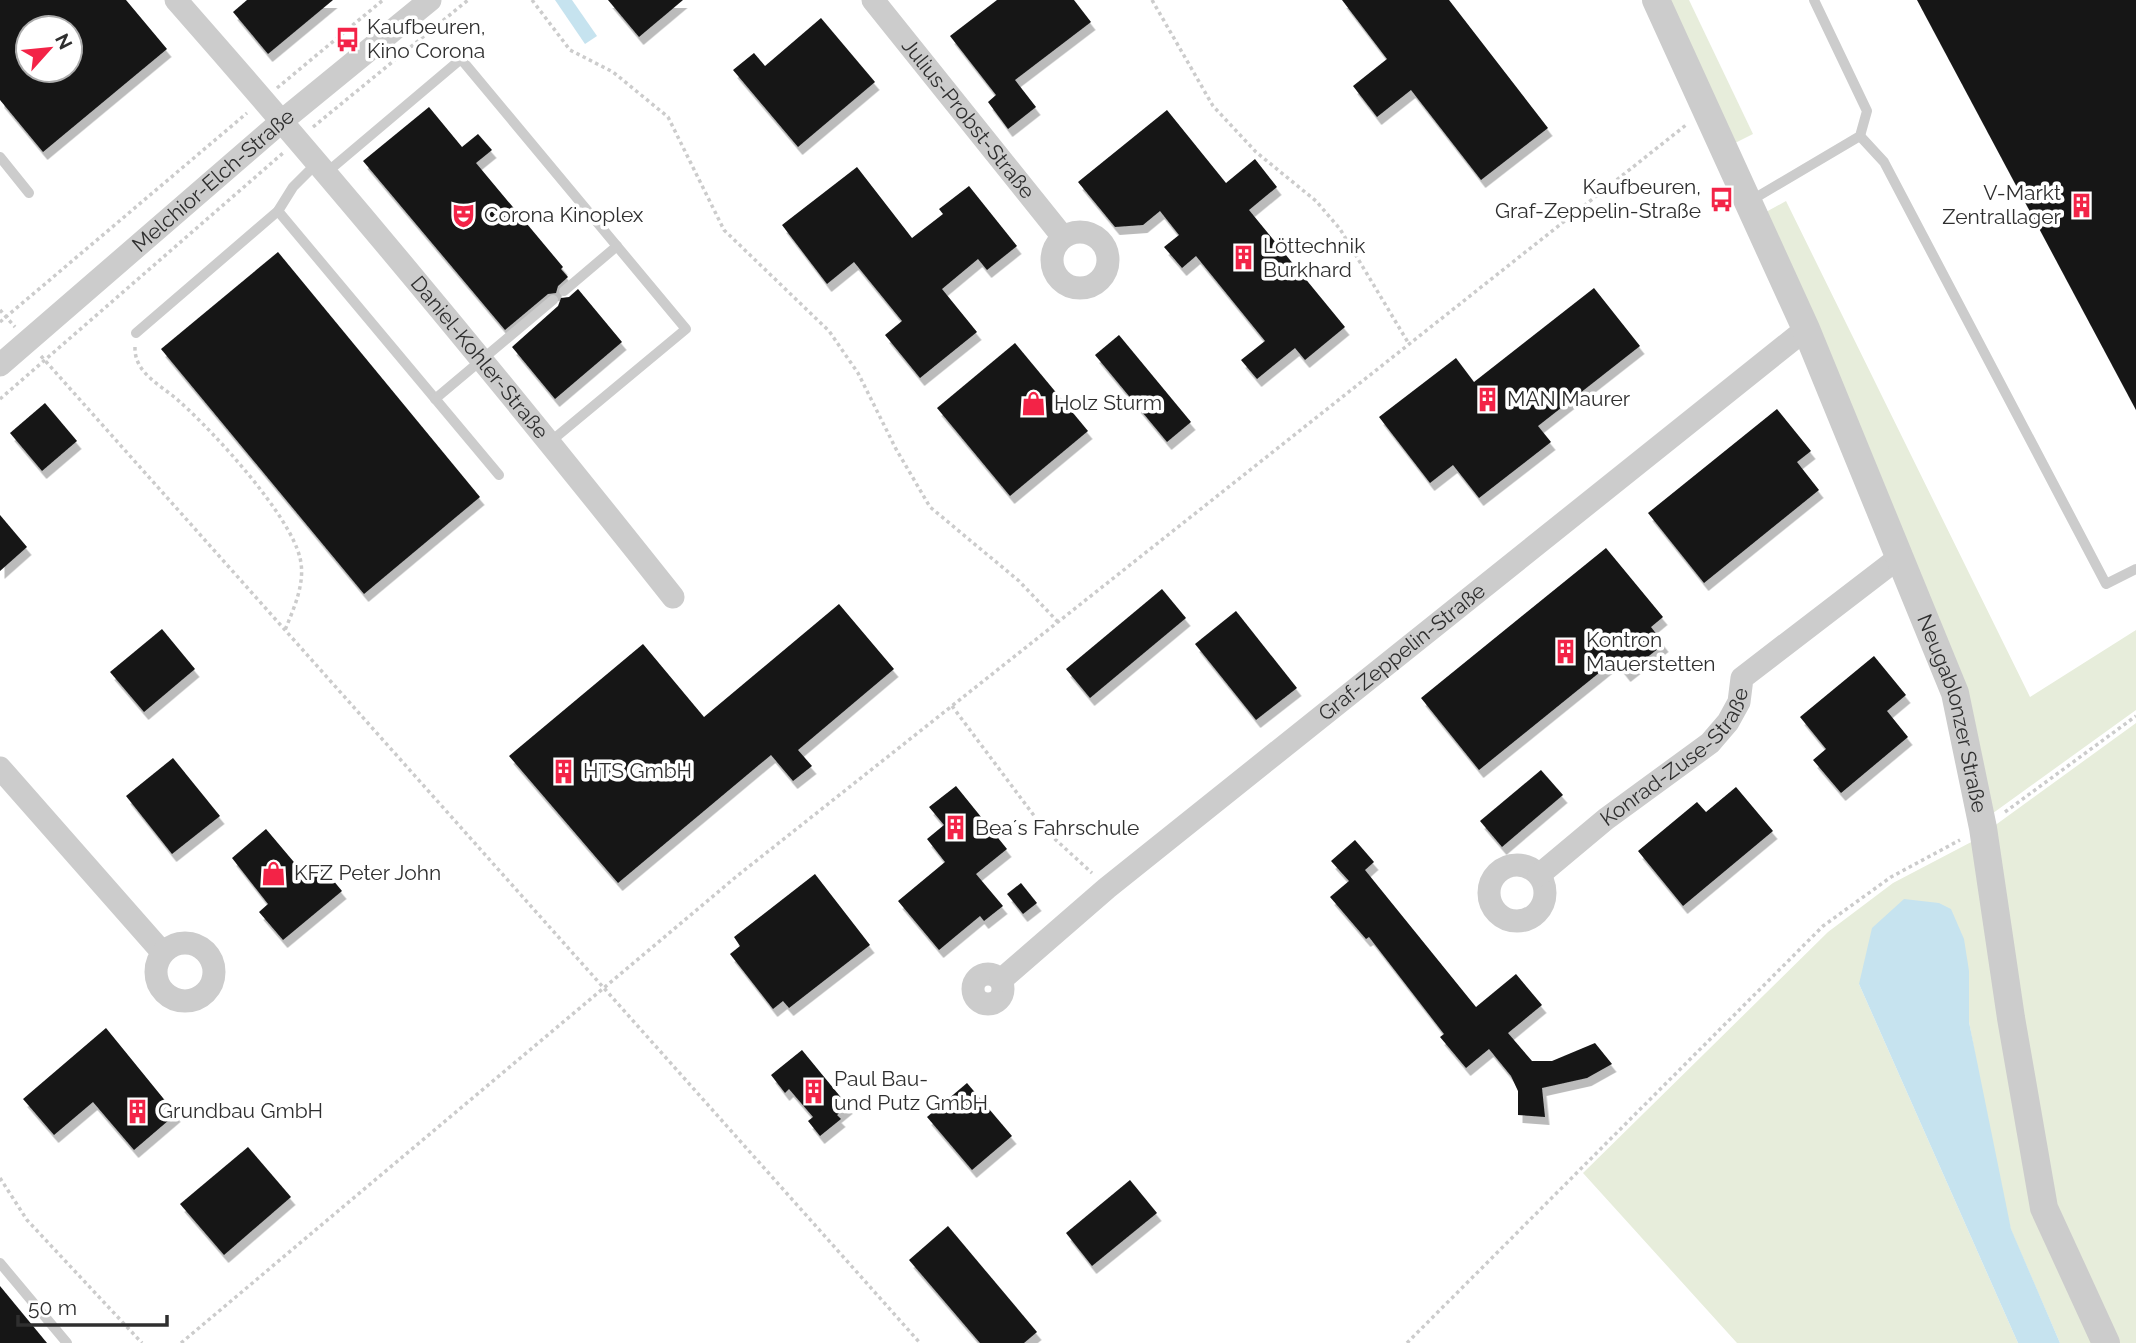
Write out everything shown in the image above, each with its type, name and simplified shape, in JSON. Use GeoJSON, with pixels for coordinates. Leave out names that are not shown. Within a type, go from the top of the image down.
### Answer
{"type":"FeatureCollection","features":[{"type":"Feature","properties":{"kind":"street","name":"Daniel-Kohler-Straße"},"geometry":{"type":"LineString","coordinates":[[176,0],[282,121],[482,360],[673,597]]}},
{"type":"Feature","properties":{"kind":"street","name":"Melchior-Elch-Straße"},"geometry":{"type":"LineString","coordinates":[[0,365],[282,121],[430,0]]}},
{"type":"Feature","properties":{"kind":"street","name":"Julius-Probst-Straße"},"geometry":{"type":"LineString","coordinates":[[873,0],[1063,237]]}},
{"type":"Feature","properties":{"kind":"street","name":"Neugablonzer Straße"},"geometry":{"type":"LineString","coordinates":[[1656,0],[1806,329],[1955,693],[1983,828],[2011,1018],[2044,1208],[2106,1343]]}},
{"type":"Feature","properties":{"kind":"street","name":"Graf-Zeppelin-Straße"},"geometry":{"type":"LineString","coordinates":[[1001,980],[1107,888],[1806,329]]}},
{"type":"Feature","properties":{"kind":"street","name":"Konrad-Zuse-Straße"},"geometry":{"type":"LineString","coordinates":[[1539,875],[1606,819],[1710,743],[1728,722],[1739,702],[1742,678],[1901,556]]}},
{"type":"Feature","properties":{"kind":"street"},"geometry":{"type":"LineString","coordinates":[[0,768],[162,953]]}},
{"type":"Feature","properties":{"kind":"lane"},"geometry":{"type":"LineString","coordinates":[[1749,201],[1860,136],[1867,111],[1814,0]]}},
{"type":"Feature","properties":{"kind":"lane"},"geometry":{"type":"LineString","coordinates":[[136,333],[278,211],[293,187],[461,60],[686,329],[550,442]]}},
{"type":"Feature","properties":{"kind":"lane"},"geometry":{"type":"LineString","coordinates":[[1860,136],[1884,162],[2106,584],[2136,569]]}},
{"type":"Feature","properties":{"kind":"lane"},"geometry":{"type":"LineString","coordinates":[[0,157],[29,192]]}},
{"type":"Feature","properties":{"kind":"lane"},"geometry":{"type":"LineString","coordinates":[[278,211],[499,475]]}},
{"type":"Feature","properties":{"kind":"lane"},"geometry":{"type":"LineString","coordinates":[[564,291],[617,247]]}},
{"type":"Feature","properties":{"kind":"lane"},"geometry":{"type":"LineString","coordinates":[[435,399],[554,300]]}},
{"type":"Feature","properties":{"kind":"lane"},"geometry":{"type":"LineString","coordinates":[[0,1263],[67,1343]]}},
{"type":"Feature","properties":{"kind":"path"},"geometry":{"type":"LineString","coordinates":[[0,322],[383,0]]}},
{"type":"Feature","properties":{"kind":"path"},"geometry":{"type":"LineString","coordinates":[[0,399],[298,140],[468,0]]}},
{"type":"Feature","properties":{"kind":"path"},"geometry":{"type":"LineString","coordinates":[[532,0],[570,50],[613,72],[668,117],[724,230],[829,331],[858,373],[895,449],[930,507],[1019,581],[1058,622]]}},
{"type":"Feature","properties":{"kind":"path"},"geometry":{"type":"LineString","coordinates":[[1152,0],[1213,106],[1256,152],[1316,201],[1340,229],[1409,344]]}},
{"type":"Feature","properties":{"kind":"path"},"geometry":{"type":"LineString","coordinates":[[342,34],[347,39]]}},
{"type":"Feature","properties":{"kind":"path"},"geometry":{"type":"LineString","coordinates":[[181,1343],[737,876],[1707,108]]}},
{"type":"Feature","properties":{"kind":"path"},"geometry":{"type":"LineString","coordinates":[[0,310],[601,988],[920,1343]]}},
{"type":"Feature","properties":{"kind":"path"},"geometry":{"type":"LineString","coordinates":[[136,333],[135,358],[143,372],[181,402],[278,513],[300,558],[299,593],[285,630]]}},
{"type":"Feature","properties":{"kind":"path"},"geometry":{"type":"LineString","coordinates":[[952,706],[1044,829],[1107,888]]}},
{"type":"Feature","properties":{"kind":"path"},"geometry":{"type":"LineString","coordinates":[[1407,1343],[1823,926],[1891,877],[1983,828],[2136,716]]}},
{"type":"Feature","properties":{"kind":"path"},"geometry":{"type":"LineString","coordinates":[[0,1178],[27,1220],[142,1343]]}},
{"type":"Feature","properties":{"kind":"green space"},"geometry":{"type":"Polygon","coordinates":[[[1666,0],[1689,0],[1753,134],[1735,143],[1666,0]]]}},
{"type":"Feature","properties":{"kind":"green space"},"geometry":{"type":"Polygon","coordinates":[[[1786,201],[2030,697],[2136,630],[2136,710],[1989,816],[1766,212],[1786,201]]]}},
{"type":"Feature","properties":{"kind":"green space"},"geometry":{"type":"Polygon","coordinates":[[[2136,723],[2136,1343],[2113,1343],[2049,1207],[1990,829],[2136,723]]]}},
{"type":"Feature","properties":{"kind":"green space"},"geometry":{"type":"Polygon","coordinates":[[[1977,839],[2006,1020],[2097,1343],[2060,1343],[2011,1230],[1997,1174],[1969,1022],[1969,971],[1859,984],[2018,1343],[1737,1343],[1583,1173],[1828,932],[1893,883],[1977,839]]]}},
{"type":"Feature","properties":{"kind":"water"},"geometry":{"type":"Polygon","coordinates":[[[555,0],[572,0],[597,36],[585,44],[555,0]]]}},
{"type":"Feature","properties":{"kind":"water"},"geometry":{"type":"Polygon","coordinates":[[[1904,899],[1939,903],[1951,909],[1964,939],[1969,971],[1969,1022],[2011,1229],[2060,1343],[2018,1343],[1859,984],[1872,928],[1904,899]]]}},
{"type":"Feature","properties":{"kind":"building"},"geometry":{"type":"Polygon","coordinates":[[[0,0],[126,0],[167,49],[43,152],[0,100],[0,0]]]}},
{"type":"Feature","properties":{"kind":"building"},"geometry":{"type":"Polygon","coordinates":[[[247,0],[333,0],[268,54],[233,12],[247,0]]]}},
{"type":"Feature","properties":{"kind":"building"},"geometry":{"type":"Polygon","coordinates":[[[608,0],[683,0],[639,37],[608,0]]]}},
{"type":"Feature","properties":{"kind":"building"},"geometry":{"type":"Polygon","coordinates":[[[997,0],[1074,0],[1091,22],[1015,80],[1036,107],[1008,129],[988,102],[996,95],[950,36],[997,0]]]}},
{"type":"Feature","properties":{"kind":"building"},"geometry":{"type":"Polygon","coordinates":[[[1342,0],[1449,0],[1548,128],[1481,180],[1411,90],[1377,117],[1353,86],[1387,59],[1342,0]]]}},
{"type":"Feature","properties":{"kind":"building","name":"V-Markt Zentrallager"},"geometry":{"type":"Polygon","coordinates":[[[1917,0],[2136,0],[2136,410],[1917,0]]]}},
{"type":"Feature","properties":{"kind":"building"},"geometry":{"type":"Polygon","coordinates":[[[821,18],[875,82],[798,147],[733,70],[754,53],[765,66],[821,18]]]}},
{"type":"Feature","properties":{"kind":"building","name":"Corona Kinoplex"},"geometry":{"type":"Polygon","coordinates":[[[429,107],[462,147],[478,134],[492,150],[476,163],[563,267],[561,269],[568,277],[558,286],[556,293],[548,294],[505,330],[363,161],[429,107]]]}},
{"type":"Feature","properties":{"kind":"building","name":"Löttechnik Burkhard"},"geometry":{"type":"Polygon","coordinates":[[[1167,110],[1226,183],[1255,159],[1277,187],[1249,210],[1345,327],[1305,360],[1295,348],[1257,379],[1241,360],[1265,341],[1196,256],[1182,268],[1164,247],[1179,235],[1160,211],[1143,225],[1115,227],[1078,182],[1167,110]]]}},
{"type":"Feature","properties":{"kind":"building"},"geometry":{"type":"Polygon","coordinates":[[[857,167],[912,238],[943,214],[939,209],[969,186],[1017,246],[987,270],[978,259],[942,289],[977,332],[920,378],[885,335],[902,321],[854,262],[827,284],[782,225],[857,167]]]}},
{"type":"Feature","properties":{"kind":"building"},"geometry":{"type":"Polygon","coordinates":[[[278,252],[480,497],[364,594],[161,349],[278,252]]]}},
{"type":"Feature","properties":{"kind":"building","name":"MAN Maurer"},"geometry":{"type":"Polygon","coordinates":[[[1594,288],[1640,346],[1538,426],[1551,442],[1479,498],[1453,465],[1430,483],[1379,417],[1456,358],[1474,382],[1594,288]]]}},
{"type":"Feature","properties":{"kind":"building"},"geometry":{"type":"Polygon","coordinates":[[[578,289],[622,342],[555,399],[512,347],[558,306],[561,298],[569,297],[578,289]]]}},
{"type":"Feature","properties":{"kind":"building"},"geometry":{"type":"Polygon","coordinates":[[[1119,335],[1191,422],[1167,442],[1095,355],[1119,335]]]}},
{"type":"Feature","properties":{"kind":"building"},"geometry":{"type":"Polygon","coordinates":[[[1015,343],[1088,431],[1010,496],[937,408],[1015,343]]]}},
{"type":"Feature","properties":{"kind":"building"},"geometry":{"type":"Polygon","coordinates":[[[45,403],[77,441],[42,471],[10,433],[45,403]]]}},
{"type":"Feature","properties":{"kind":"building"},"geometry":{"type":"Polygon","coordinates":[[[1777,409],[1811,451],[1797,462],[1819,490],[1704,583],[1648,513],[1777,409]]]}},
{"type":"Feature","properties":{"kind":"building"},"geometry":{"type":"Polygon","coordinates":[[[0,515],[27,547],[0,571],[0,515]]]}},
{"type":"Feature","properties":{"kind":"building","name":"Kontron Mauerstetten"},"geometry":{"type":"Polygon","coordinates":[[[1606,548],[1663,617],[1651,627],[1664,644],[1626,674],[1615,660],[1479,770],[1421,698],[1606,548]]]}},
{"type":"Feature","properties":{"kind":"building"},"geometry":{"type":"Polygon","coordinates":[[[1162,589],[1186,618],[1090,698],[1066,669],[1162,589]]]}},
{"type":"Feature","properties":{"kind":"building"},"geometry":{"type":"Polygon","coordinates":[[[839,604],[894,669],[798,750],[812,766],[793,781],[771,755],[618,883],[509,756],[643,644],[704,717],[839,604]]]}},
{"type":"Feature","properties":{"kind":"building"},"geometry":{"type":"Polygon","coordinates":[[[1236,611],[1297,688],[1256,720],[1195,644],[1236,611]]]}},
{"type":"Feature","properties":{"kind":"building"},"geometry":{"type":"Polygon","coordinates":[[[162,629],[195,669],[144,712],[110,672],[162,629]]]}},
{"type":"Feature","properties":{"kind":"building"},"geometry":{"type":"Polygon","coordinates":[[[1874,656],[1906,695],[1887,711],[1908,737],[1841,793],[1813,760],[1826,749],[1800,717],[1874,656]]]}},
{"type":"Feature","properties":{"kind":"building"},"geometry":{"type":"Polygon","coordinates":[[[173,758],[220,816],[172,854],[126,796],[173,758]]]}},
{"type":"Feature","properties":{"kind":"building"},"geometry":{"type":"Polygon","coordinates":[[[1541,770],[1563,795],[1502,847],[1480,821],[1541,770]]]}},
{"type":"Feature","properties":{"kind":"building"},"geometry":{"type":"Polygon","coordinates":[[[956,786],[1007,849],[976,874],[1003,906],[984,921],[980,916],[939,950],[898,901],[945,862],[927,839],[944,825],[929,807],[956,786]]]}},
{"type":"Feature","properties":{"kind":"building"},"geometry":{"type":"Polygon","coordinates":[[[1736,787],[1773,831],[1683,906],[1638,851],[1697,802],[1706,812],[1736,787]]]}},
{"type":"Feature","properties":{"kind":"building"},"geometry":{"type":"Polygon","coordinates":[[[266,829],[304,874],[318,862],[342,891],[283,940],[259,912],[268,904],[232,858],[266,829]]]}},
{"type":"Feature","properties":{"kind":"building"},"geometry":{"type":"Polygon","coordinates":[[[1355,840],[1374,862],[1365,870],[1476,1007],[1516,974],[1542,1005],[1508,1033],[1532,1061],[1552,1061],[1595,1043],[1612,1064],[1587,1078],[1542,1088],[1545,1117],[1518,1115],[1518,1091],[1511,1076],[1489,1049],[1466,1068],[1440,1037],[1444,1034],[1369,937],[1366,939],[1330,897],[1349,881],[1331,861],[1355,840]]]}},
{"type":"Feature","properties":{"kind":"building"},"geometry":{"type":"Polygon","coordinates":[[[815,874],[870,945],[789,1008],[783,1001],[773,1009],[730,954],[740,946],[734,937],[815,874]]]}},
{"type":"Feature","properties":{"kind":"building"},"geometry":{"type":"Polygon","coordinates":[[[1021,883],[1037,903],[1023,914],[1007,894],[1021,883]]]}},
{"type":"Feature","properties":{"kind":"building"},"geometry":{"type":"Polygon","coordinates":[[[106,1028],[176,1114],[134,1150],[93,1102],[54,1135],[23,1099],[106,1028]]]}},
{"type":"Feature","properties":{"kind":"building","name":"Paul Bau- und Putz GmbH"},"geometry":{"type":"Polygon","coordinates":[[[802,1050],[848,1106],[837,1115],[841,1119],[820,1136],[808,1121],[813,1117],[789,1089],[785,1093],[771,1075],[802,1050]]]}},
{"type":"Feature","properties":{"kind":"building"},"geometry":{"type":"Polygon","coordinates":[[[967,1083],[1012,1136],[972,1170],[927,1117],[967,1083]]]}},
{"type":"Feature","properties":{"kind":"building"},"geometry":{"type":"Polygon","coordinates":[[[248,1147],[291,1197],[224,1255],[180,1204],[248,1147]]]}},
{"type":"Feature","properties":{"kind":"building"},"geometry":{"type":"Polygon","coordinates":[[[1130,1180],[1157,1213],[1092,1266],[1066,1233],[1130,1180]]]}},
{"type":"Feature","properties":{"kind":"building"},"geometry":{"type":"Polygon","coordinates":[[[948,1226],[1037,1332],[1024,1343],[980,1343],[909,1260],[948,1226]]]}},
{"type":"Feature","properties":{"kind":"building"},"geometry":{"type":"Polygon","coordinates":[[[0,1286],[47,1343],[0,1343],[0,1286]]]}},
{"type":"Feature","properties":{"kind":"place","name":"Kaufbeuren, Kino Corona"},"geometry":{"type":"Point","coordinates":[347,39]}},
{"type":"Feature","properties":{"kind":"place","name":"Kaufbeuren, Graf-Zeppelin-Straße"},"geometry":{"type":"Point","coordinates":[1721,199]}},
{"type":"Feature","properties":{"kind":"place","name":"V-Markt Zentrallager"},"geometry":{"type":"Point","coordinates":[2081,205]}},
{"type":"Feature","properties":{"kind":"place","name":"Corona Kinoplex"},"geometry":{"type":"Point","coordinates":[464,215]}},
{"type":"Feature","properties":{"kind":"place","name":"Löttechnik Burkhard"},"geometry":{"type":"Point","coordinates":[1243,258]}},
{"type":"Feature","properties":{"kind":"place","name":"MAN Maurer"},"geometry":{"type":"Point","coordinates":[1487,399]}},
{"type":"Feature","properties":{"kind":"place","name":"Holz Sturm"},"geometry":{"type":"Point","coordinates":[1034,403]}},
{"type":"Feature","properties":{"kind":"place","name":"Kontron Mauerstetten"},"geometry":{"type":"Point","coordinates":[1566,652]}},
{"type":"Feature","properties":{"kind":"place","name":"HTS GmbH"},"geometry":{"type":"Point","coordinates":[563,771]}},
{"type":"Feature","properties":{"kind":"place","name":"Bea´s Fahrschule"},"geometry":{"type":"Point","coordinates":[955,828]}},
{"type":"Feature","properties":{"kind":"place","name":"KFZ Peter John"},"geometry":{"type":"Point","coordinates":[274,873]}},
{"type":"Feature","properties":{"kind":"place","name":"Paul Bau- und Putz GmbH"},"geometry":{"type":"Point","coordinates":[814,1091]}},
{"type":"Feature","properties":{"kind":"place","name":"Grundbau GmbH"},"geometry":{"type":"Point","coordinates":[138,1111]}}]}
